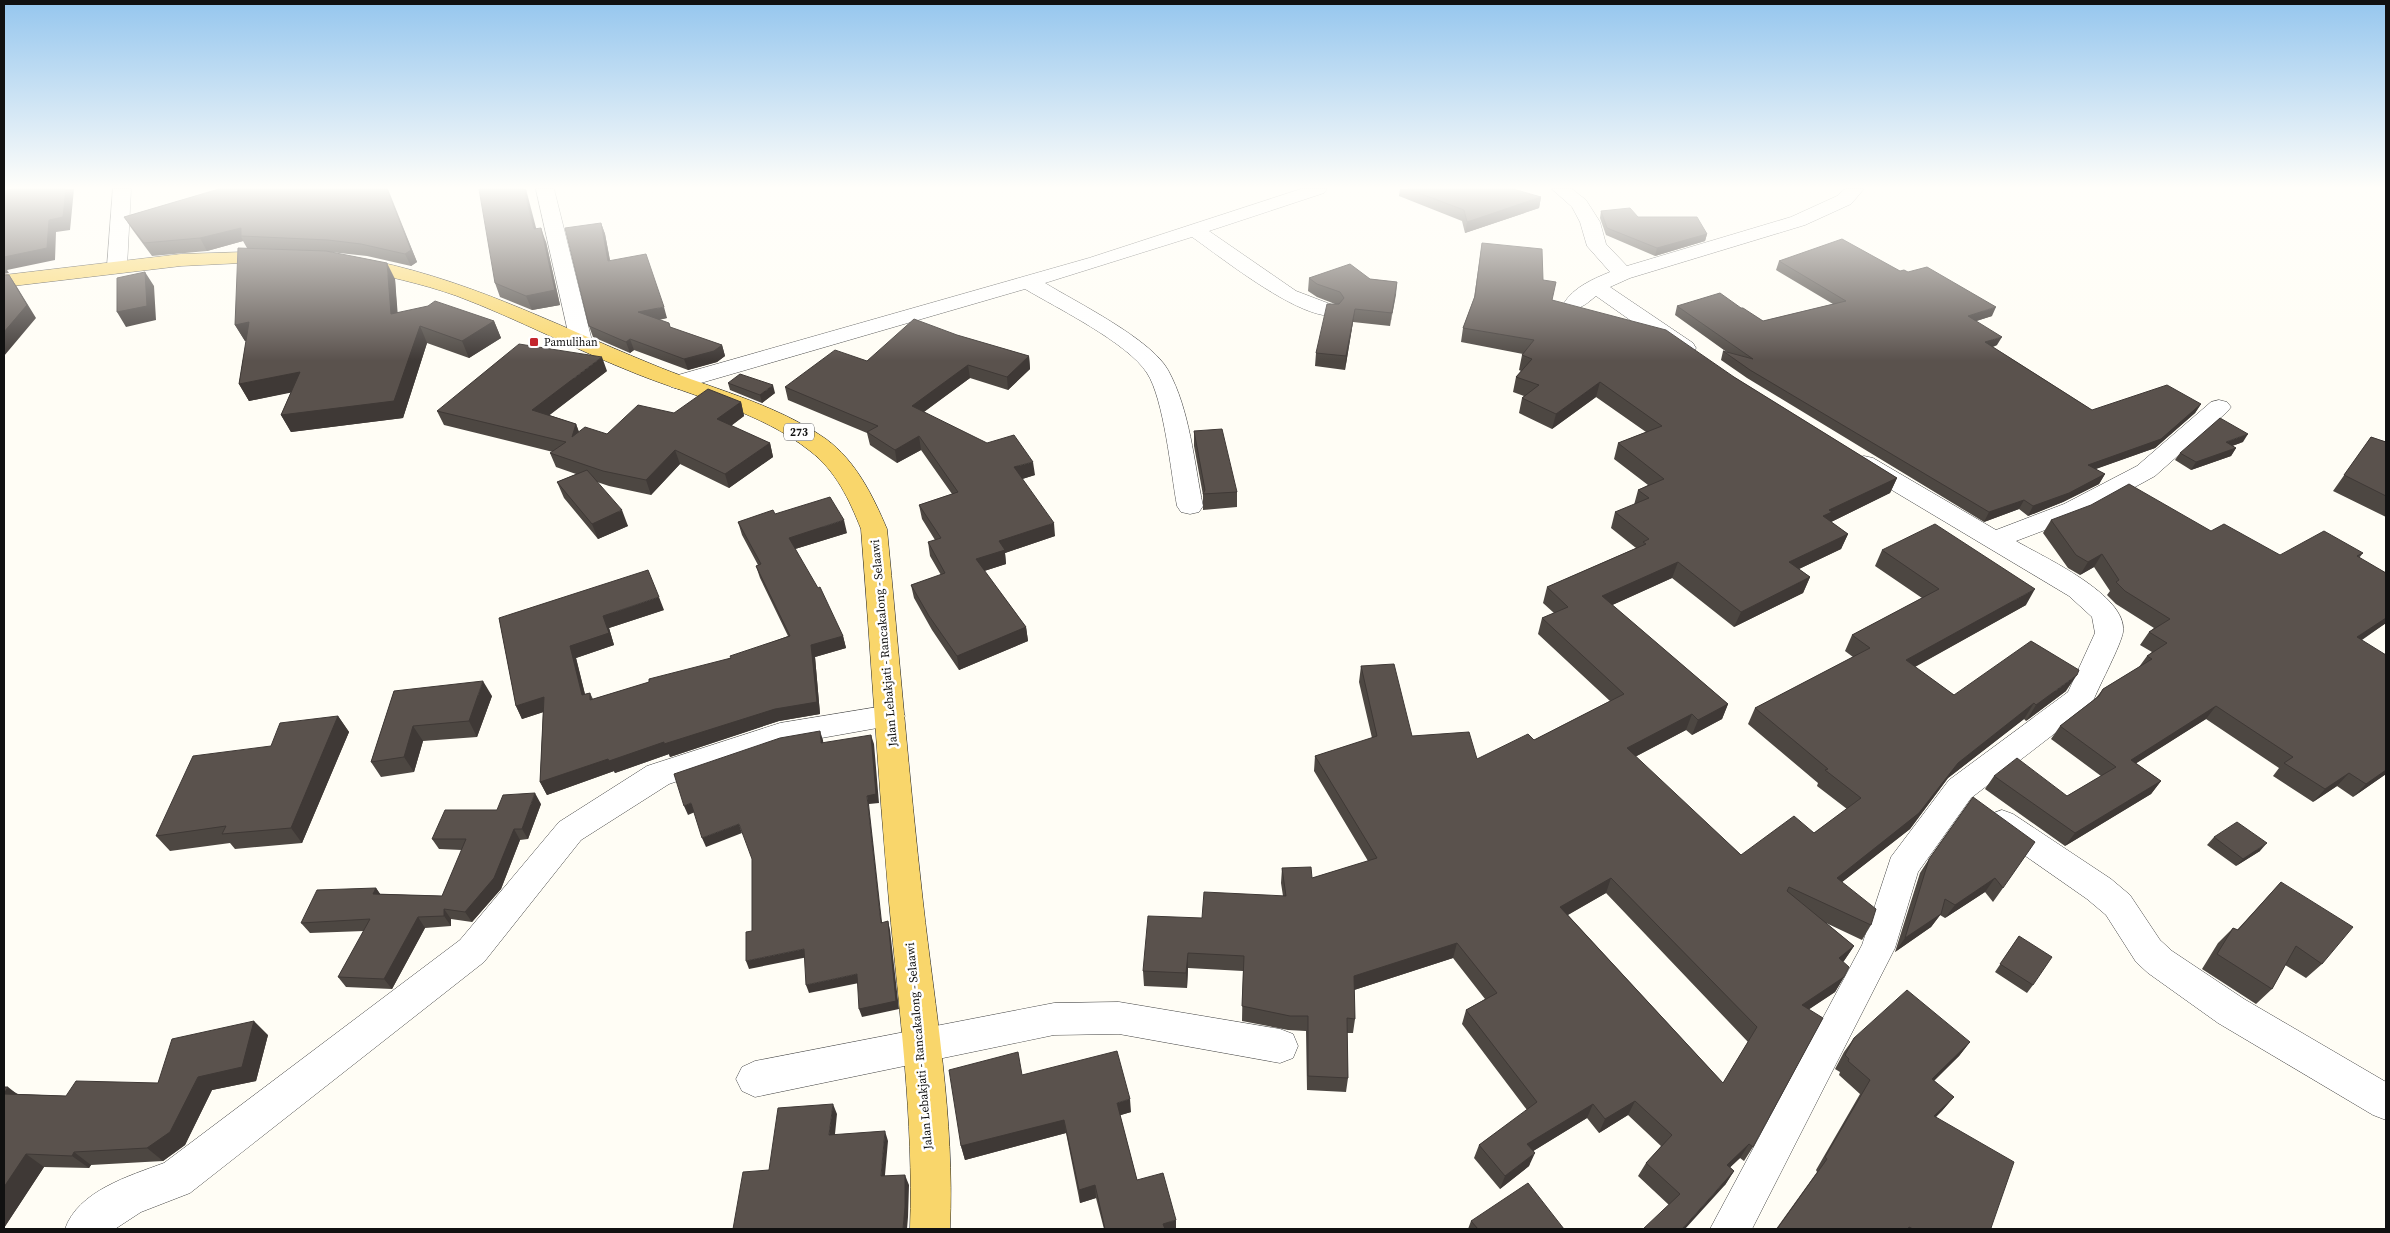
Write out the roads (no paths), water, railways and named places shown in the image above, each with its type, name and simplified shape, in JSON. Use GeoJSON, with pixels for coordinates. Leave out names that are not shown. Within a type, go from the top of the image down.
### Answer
{"type":"FeatureCollection","features":[{"type":"Feature","properties":{"kind":"main road"},"geometry":{"type":"LineString","coordinates":[[4,281],[117,267],[226,258],[303,258]]}},
{"type":"Feature","properties":{"kind":"main road","name":"Jalan Lebakjati - Rancakalong - Selaawi"},"geometry":{"type":"LineString","coordinates":[[333,261],[377,266],[481,299],[796,431],[820,446],[852,481],[874,529],[905,898],[928,1122],[932,1200],[930,1229]]}},
{"type":"Feature","properties":{"kind":"street"},"geometry":{"type":"LineString","coordinates":[[117,267],[118,247]]}},
{"type":"Feature","properties":{"kind":"street"},"geometry":{"type":"LineString","coordinates":[[559,247],[581,341]]}},
{"type":"Feature","properties":{"kind":"street"},"geometry":{"type":"LineString","coordinates":[[678,382],[1028,282],[1142,247]]}},
{"type":"Feature","properties":{"kind":"street"},"geometry":{"type":"LineString","coordinates":[[1219,247],[1289,295],[1331,311]]}},
{"type":"Feature","properties":{"kind":"street"},"geometry":{"type":"LineString","coordinates":[[1598,247],[1623,274]]}},
{"type":"Feature","properties":{"kind":"street"},"geometry":{"type":"LineString","coordinates":[[1706,363],[1584,294],[1623,274],[1714,247]]}},
{"type":"Feature","properties":{"kind":"street"},"geometry":{"type":"LineString","coordinates":[[1028,282],[1127,341],[1157,370],[1170,402],[1190,506]]}},
{"type":"Feature","properties":{"kind":"street"},"geometry":{"type":"LineString","coordinates":[[1994,540],[2073,510],[2146,471],[2219,407]]}},
{"type":"Feature","properties":{"kind":"street"},"geometry":{"type":"LineString","coordinates":[[1730,1229],[1878,948],[1903,867],[1960,789],[2079,699],[2109,633],[2109,622],[2104,610],[2079,590],[1921,499],[1838,447]]}},
{"type":"Feature","properties":{"kind":"street"},"geometry":{"type":"LineString","coordinates":[[85,1229],[104,1211],[127,1196],[176,1178],[472,950],[570,832],[658,775],[780,734],[890,716]]}},
{"type":"Feature","properties":{"kind":"street"},"geometry":{"type":"LineString","coordinates":[[1960,789],[1999,820],[2099,889],[2118,905],[2148,951],[2160,962],[2231,1011],[2386,1102]]}},
{"type":"Feature","properties":{"kind":"street"},"geometry":{"type":"LineString","coordinates":[[755,1079],[1054,1019],[1118,1018],[1280,1046]]}},
{"type":"Feature","properties":{"kind":"place","name":"Pamulihan"},"geometry":{"type":"Point","coordinates":[534,342]}}]}
